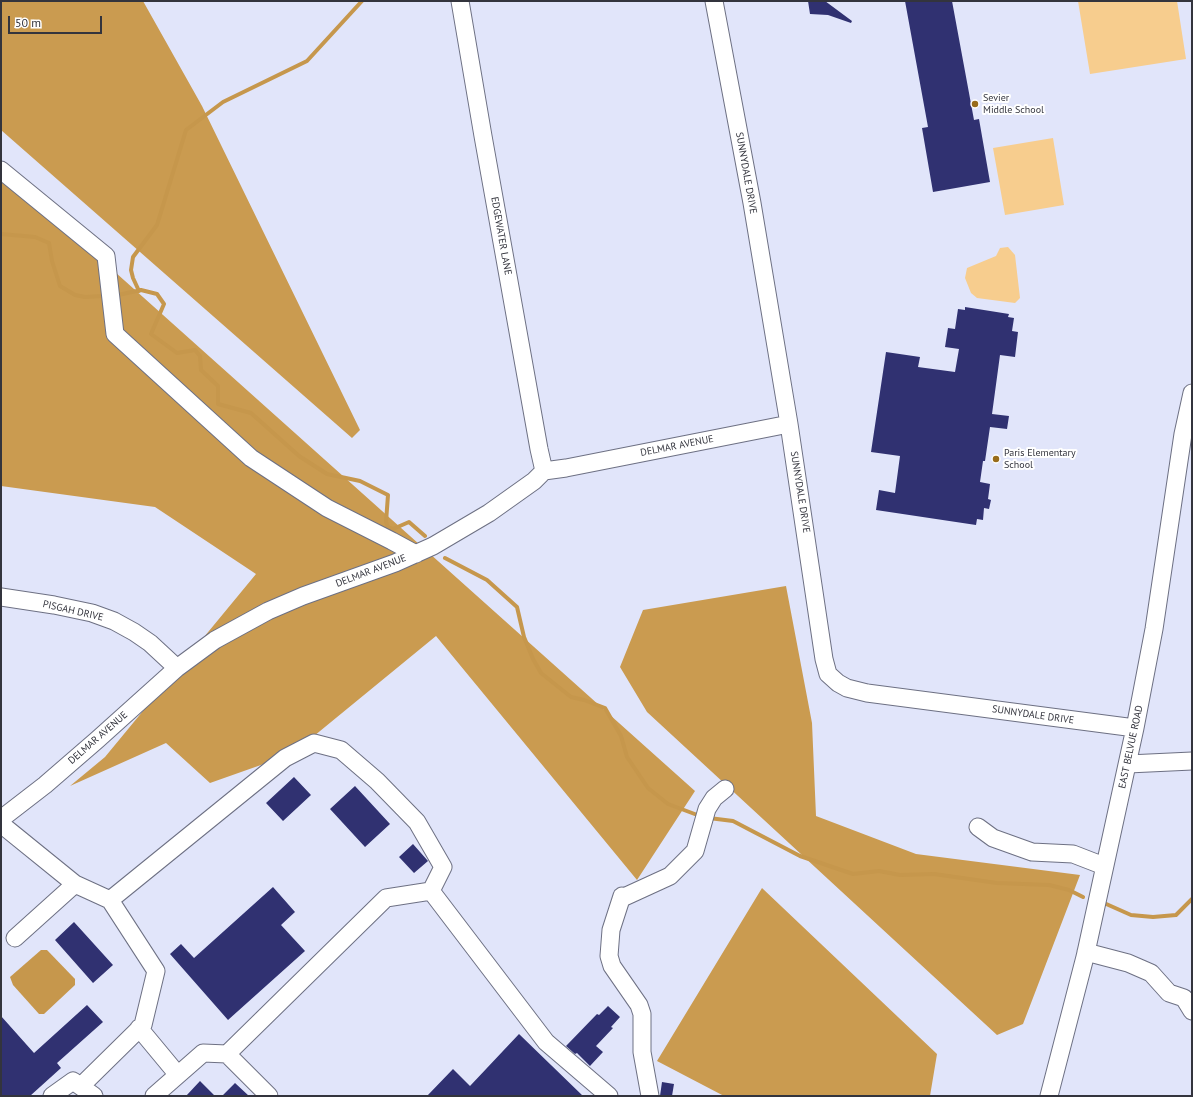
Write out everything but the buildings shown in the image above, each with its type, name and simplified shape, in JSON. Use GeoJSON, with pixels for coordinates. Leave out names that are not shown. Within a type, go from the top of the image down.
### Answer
{"type":"FeatureCollection","features":[{"type":"Feature","properties":{"kind":"street","name":"EDGEWATER LANE"},"geometry":{"type":"LineString","coordinates":[[460,1],[544,472]]}},
{"type":"Feature","properties":{"kind":"street","name":"SUNNYDALE DRIVE"},"geometry":{"type":"LineString","coordinates":[[714,1],[752,203],[789,424],[826,669],[832,678],[847,688],[867,693],[1135,728]]}},
{"type":"Feature","properties":{"kind":"street"},"geometry":{"type":"LineString","coordinates":[[1,170],[106,256],[115,334],[251,458],[327,508],[416,554]]}},
{"type":"Feature","properties":{"kind":"street","name":"EAST BELVUE ROAD"},"geometry":{"type":"LineString","coordinates":[[1049,1096],[1086,952],[1128,764],[1154,629],[1183,434],[1192,393]]}},
{"type":"Feature","properties":{"kind":"street","name":"DELMAR AVENUE"},"geometry":{"type":"LineString","coordinates":[[1,819],[45,785],[98,740],[177,668],[215,640],[268,611],[303,596],[396,563],[433,546],[489,513],[534,481],[544,472],[789,424]]}},
{"type":"Feature","properties":{"kind":"street","name":"PISGAH DRIVE"},"geometry":{"type":"LineString","coordinates":[[1,597],[54,605],[114,621],[150,643],[177,668]]}},
{"type":"Feature","properties":{"kind":"street"},"geometry":{"type":"LineString","coordinates":[[110,900],[285,758],[314,744],[341,750],[376,781],[416,822],[444,867],[431,891]]}},
{"type":"Feature","properties":{"kind":"street"},"geometry":{"type":"LineString","coordinates":[[1128,764],[1192,761]]}},
{"type":"Feature","properties":{"kind":"street"},"geometry":{"type":"LineString","coordinates":[[650,1096],[642,1052],[642,1014],[639,1005],[612,966],[609,956],[611,930],[622,897],[670,876],[695,851],[707,809],[714,798],[725,790]]}},
{"type":"Feature","properties":{"kind":"street"},"geometry":{"type":"LineString","coordinates":[[1,824],[75,884],[110,900],[156,971],[143,1025],[87,1091],[73,1080],[52,1096]]}},
{"type":"Feature","properties":{"kind":"street"},"geometry":{"type":"LineString","coordinates":[[978,827],[993,838],[1032,852],[1073,854],[1104,866]]}},
{"type":"Feature","properties":{"kind":"street"},"geometry":{"type":"LineString","coordinates":[[14,938],[75,884]]}},
{"type":"Feature","properties":{"kind":"street"},"geometry":{"type":"LineString","coordinates":[[227,1054],[386,898],[431,891]]}},
{"type":"Feature","properties":{"kind":"street"},"geometry":{"type":"LineString","coordinates":[[431,891],[546,1042],[609,1096]]}},
{"type":"Feature","properties":{"kind":"street"},"geometry":{"type":"LineString","coordinates":[[1086,952],[1128,963],[1151,973],[1169,993],[1184,998],[1192,1012]]}},
{"type":"Feature","properties":{"kind":"street"},"geometry":{"type":"LineString","coordinates":[[139,1028],[178,1074]]}},
{"type":"Feature","properties":{"kind":"street"},"geometry":{"type":"LineString","coordinates":[[154,1096],[202,1053],[227,1054],[269,1096]]}},
{"type":"Feature","properties":{"kind":"shaded area"},"geometry":{"type":"Polygon","coordinates":[[[1,1],[143,1],[202,106],[360,430],[352,438],[1,130],[1,1]]]}},
{"type":"Feature","properties":{"kind":"shaded area"},"geometry":{"type":"Polygon","coordinates":[[[1078,1],[1177,1],[1186,59],[1090,74],[1078,1]]]}},
{"type":"Feature","properties":{"kind":"shaded area"},"geometry":{"type":"Polygon","coordinates":[[[1053,138],[1064,205],[1005,215],[993,148],[1053,138]]]}},
{"type":"Feature","properties":{"kind":"shaded area"},"geometry":{"type":"Polygon","coordinates":[[[1,170],[695,791],[637,880],[436,636],[292,754],[210,783],[166,743],[70,786],[105,757],[256,574],[155,507],[1,486],[1,170]]]}},
{"type":"Feature","properties":{"kind":"shaded area"},"geometry":{"type":"Polygon","coordinates":[[[1008,247],[1015,255],[1020,298],[1015,303],[977,298],[971,293],[965,278],[967,268],[996,256],[1000,248],[1008,247]]]}},
{"type":"Feature","properties":{"kind":"shaded area"},"geometry":{"type":"Polygon","coordinates":[[[786,586],[812,723],[816,816],[916,854],[1080,875],[1023,1024],[997,1035],[647,712],[620,667],[643,610],[786,586]]]}},
{"type":"Feature","properties":{"kind":"shaded area"},"geometry":{"type":"Polygon","coordinates":[[[762,888],[937,1054],[930,1096],[724,1096],[657,1061],[762,888]]]}},
{"type":"Feature","properties":{"kind":"shaded area"},"geometry":{"type":"Polygon","coordinates":[[[41,950],[47,950],[75,979],[75,985],[44,1014],[39,1014],[13,985],[10,977],[41,950]]]}},
{"type":"Feature","properties":{"kind":"waterway"},"geometry":{"type":"LineString","coordinates":[[139,291],[131,270],[133,257],[157,225],[186,130],[223,102],[307,61],[362,1]]}},
{"type":"Feature","properties":{"kind":"waterway"},"geometry":{"type":"LineString","coordinates":[[1,234],[35,237],[49,243],[52,261],[60,286],[75,295],[85,297],[103,296]]}},
{"type":"Feature","properties":{"kind":"waterway"},"geometry":{"type":"LineString","coordinates":[[118,295],[141,290],[157,294],[164,304],[151,334],[177,353],[195,350],[200,356],[201,370],[218,386],[218,404],[251,413],[299,456],[327,474],[360,481],[388,495],[386,522],[388,527],[393,529],[409,522],[425,536]]}},
{"type":"Feature","properties":{"kind":"waterway"},"geometry":{"type":"LineString","coordinates":[[445,558],[487,580],[517,607],[524,637],[533,659],[541,673],[571,697],[605,708],[621,736],[627,757],[648,788],[668,804],[700,816]]}},
{"type":"Feature","properties":{"kind":"waterway"},"geometry":{"type":"LineString","coordinates":[[709,818],[733,821],[800,856],[853,874],[879,871],[900,875],[934,874],[997,883],[1049,885],[1069,890],[1083,897]]}},
{"type":"Feature","properties":{"kind":"waterway"},"geometry":{"type":"LineString","coordinates":[[1104,903],[1131,915],[1153,917],[1176,915],[1192,899]]}},
{"type":"Feature","properties":{"kind":"place","name":"Sevier Middle School"},"geometry":{"type":"Point","coordinates":[975,104]}},
{"type":"Feature","properties":{"kind":"place","name":"Paris Elementary School"},"geometry":{"type":"Point","coordinates":[996,459]}}]}
